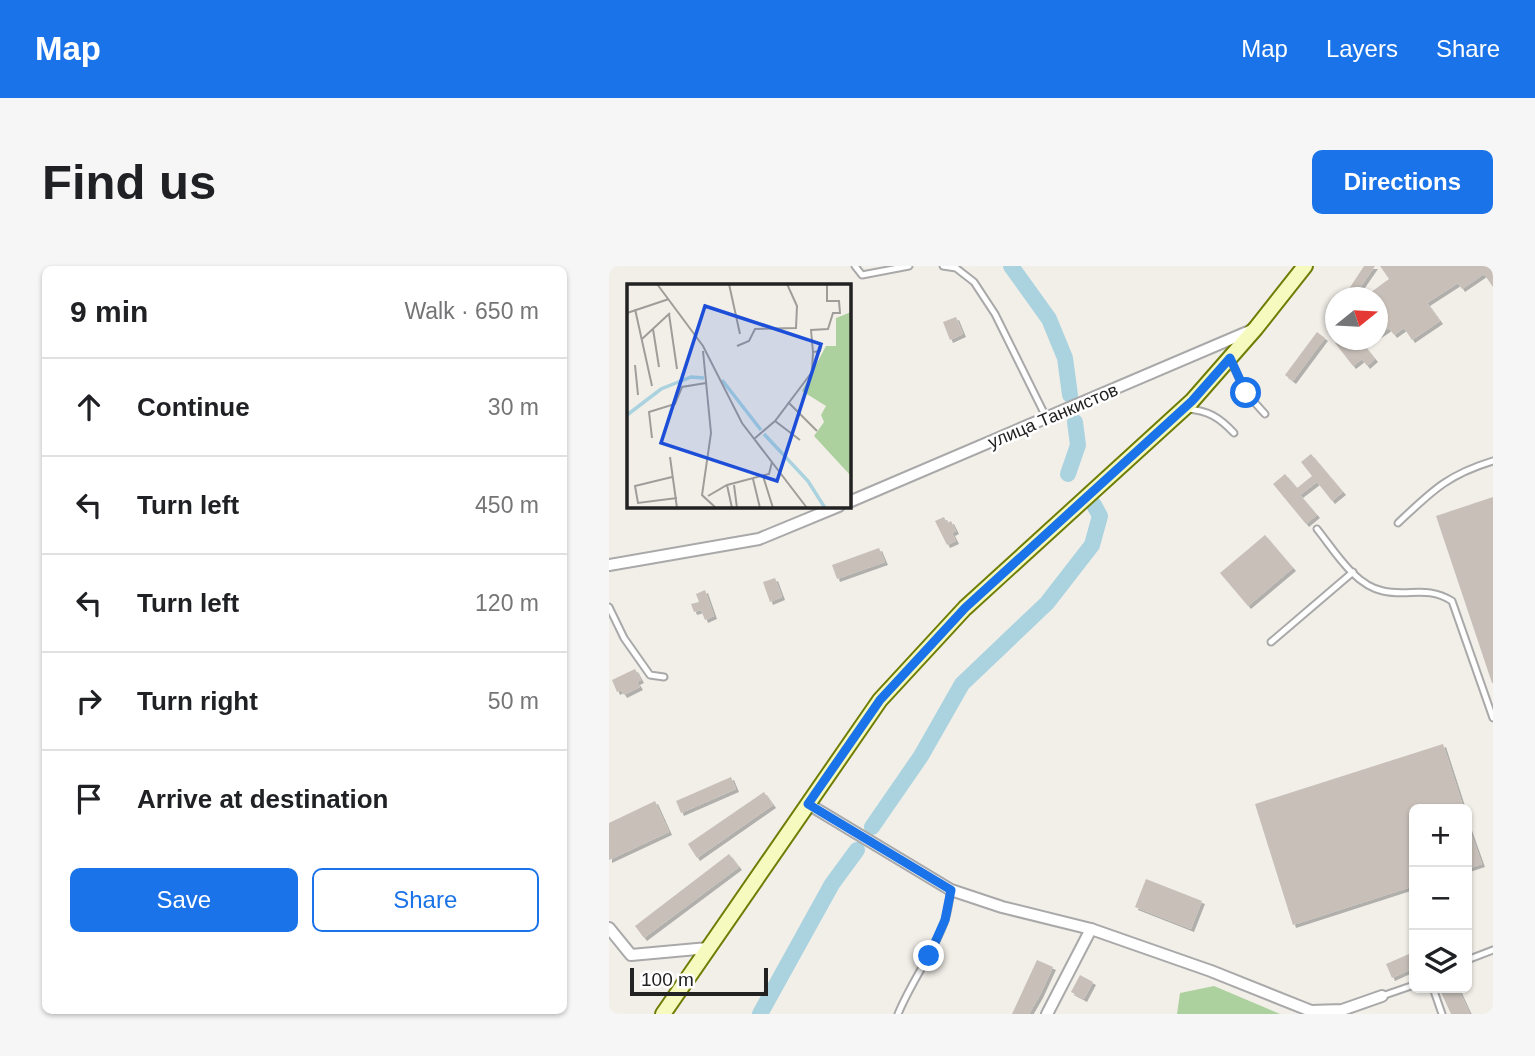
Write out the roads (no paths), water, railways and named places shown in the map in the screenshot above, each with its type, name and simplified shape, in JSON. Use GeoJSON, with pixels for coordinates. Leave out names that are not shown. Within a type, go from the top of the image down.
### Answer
{"type":"FeatureCollection","features":[{"type":"Feature","properties":{"kind":"main road"},"geometry":{"type":"LineString","coordinates":[[663,1014],[880,700],[965,608],[1184,409],[1256,328],[1305,266]]}},
{"type":"Feature","properties":{"kind":"street","name":"улица Танкистов"},"geometry":{"type":"LineString","coordinates":[[851,501],[1256,328]]}},
{"type":"Feature","properties":{"kind":"street"},"geometry":{"type":"LineString","coordinates":[[609,565],[759,539],[834,508]]}},
{"type":"Feature","properties":{"kind":"street"},"geometry":{"type":"LineString","coordinates":[[808,804],[951,890],[1002,907],[1091,929],[1211,971],[1311,1011],[1342,1010],[1383,996]]}},
{"type":"Feature","properties":{"kind":"street"},"geometry":{"type":"LineString","coordinates":[[609,929],[631,954],[708,948]]}},
{"type":"Feature","properties":{"kind":"street"},"geometry":{"type":"LineString","coordinates":[[1047,1014],[1091,929]]}},
{"type":"Feature","properties":{"kind":"lane"},"geometry":{"type":"LineString","coordinates":[[856,266],[862,275],[909,266]]}},
{"type":"Feature","properties":{"kind":"lane"},"geometry":{"type":"LineString","coordinates":[[943,266],[956,268],[974,282],[995,314],[1047,419]]}},
{"type":"Feature","properties":{"kind":"lane"},"geometry":{"type":"LineString","coordinates":[[1230,358],[1246,393],[1265,414]]}},
{"type":"Feature","properties":{"kind":"lane"},"geometry":{"type":"LineString","coordinates":[[1184,409],[1208,412],[1221,418],[1234,433]]}},
{"type":"Feature","properties":{"kind":"lane"},"geometry":{"type":"LineString","coordinates":[[1398,523],[1437,486],[1468,469],[1493,461]]}},
{"type":"Feature","properties":{"kind":"lane"},"geometry":{"type":"LineString","coordinates":[[1317,529],[1353,572],[1369,586],[1385,592],[1439,593],[1452,601],[1493,718]]}},
{"type":"Feature","properties":{"kind":"lane"},"geometry":{"type":"LineString","coordinates":[[1271,642],[1353,572]]}},
{"type":"Feature","properties":{"kind":"lane"},"geometry":{"type":"LineString","coordinates":[[609,607],[624,638],[650,675],[664,677]]}},
{"type":"Feature","properties":{"kind":"lane"},"geometry":{"type":"LineString","coordinates":[[898,1014],[945,920],[951,890]]}},
{"type":"Feature","properties":{"kind":"lane"},"geometry":{"type":"LineString","coordinates":[[1472,958],[1493,950]]}},
{"type":"Feature","properties":{"kind":"lane"},"geometry":{"type":"LineString","coordinates":[[1383,996],[1409,987]]}},
{"type":"Feature","properties":{"kind":"lane"},"geometry":{"type":"LineString","coordinates":[[1435,993],[1442,1014]]}},
{"type":"Feature","properties":{"kind":"waterway"},"geometry":{"type":"LineString","coordinates":[[1011,266],[1049,319],[1065,358],[1070,395]]}},
{"type":"Feature","properties":{"kind":"waterway"},"geometry":{"type":"LineString","coordinates":[[1068,474],[1078,445],[1075,422]]}},
{"type":"Feature","properties":{"kind":"waterway"},"geometry":{"type":"LineString","coordinates":[[872,827],[921,756],[962,684],[1047,603],[1092,545],[1100,516],[1094,505]]}},
{"type":"Feature","properties":{"kind":"waterway"},"geometry":{"type":"LineString","coordinates":[[760,1014],[832,884],[857,850]]}}]}
